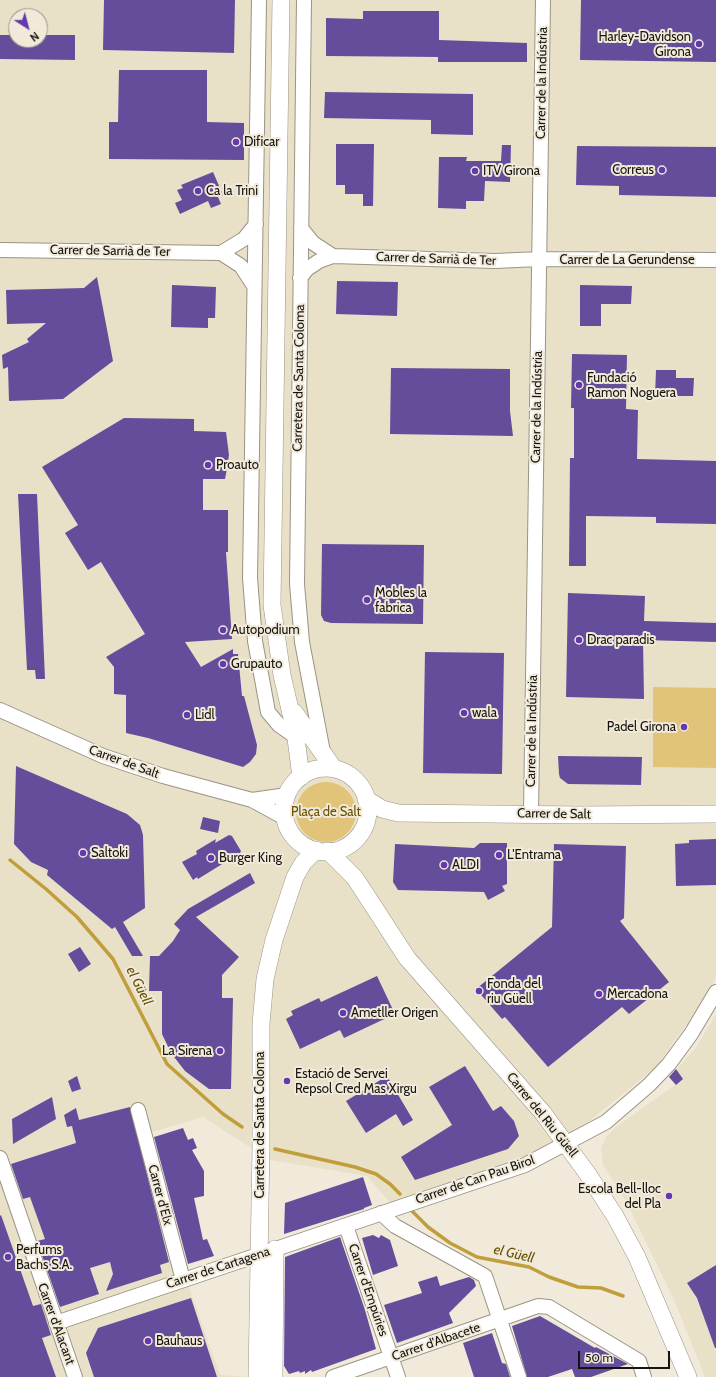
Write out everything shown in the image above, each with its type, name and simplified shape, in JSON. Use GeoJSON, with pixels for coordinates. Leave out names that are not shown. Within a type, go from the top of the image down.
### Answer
{"type":"FeatureCollection","features":[{"type":"Feature","properties":{"kind":"street"},"geometry":{"type":"LineString","coordinates":[[259,0],[250,578],[254,641],[268,712],[279,725],[296,738]]}},
{"type":"Feature","properties":{"kind":"street","name":"Carretera de Santa Coloma"},"geometry":{"type":"LineString","coordinates":[[281,0],[272,605],[282,675],[296,738],[301,777]]}},
{"type":"Feature","properties":{"kind":"street","name":"Carretera de Santa Coloma"},"geometry":{"type":"LineString","coordinates":[[304,0],[297,584],[302,642],[323,755]]}},
{"type":"Feature","properties":{"kind":"street","name":"Carrer de la Indústria"},"geometry":{"type":"LineString","coordinates":[[531,814],[543,0]]}},
{"type":"Feature","properties":{"kind":"street","name":"Carrer de Sarrià de Ter"},"geometry":{"type":"LineString","coordinates":[[0,250],[220,253],[229,250],[244,239],[256,224]]}},
{"type":"Feature","properties":{"kind":"street","name":"Carrer de Sarrià de Ter"},"geometry":{"type":"LineString","coordinates":[[301,228],[313,244],[333,256]]}},
{"type":"Feature","properties":{"kind":"street"},"geometry":{"type":"LineString","coordinates":[[220,253],[241,266],[254,286]]}},
{"type":"Feature","properties":{"kind":"street","name":"Carrer de Sarrià de Ter"},"geometry":{"type":"LineString","coordinates":[[300,278],[307,269],[319,261],[333,256],[495,261],[539,259]]}},
{"type":"Feature","properties":{"kind":"street","name":"Carrer de La Gerundense"},"geometry":{"type":"LineString","coordinates":[[539,259],[716,260]]}},
{"type":"Feature","properties":{"kind":"street","name":"Carretera de Santa Coloma"},"geometry":{"type":"LineString","coordinates":[[290,707],[334,769]]}},
{"type":"Feature","properties":{"kind":"street","name":"Carrer de Salt"},"geometry":{"type":"LineString","coordinates":[[0,710],[132,766],[252,800],[285,818]]}},
{"type":"Feature","properties":{"kind":"street"},"geometry":{"type":"LineString","coordinates":[[334,769],[345,772],[362,788],[368,811],[364,826],[353,841],[339,849],[322,851],[299,841],[289,829],[285,818],[284,807],[287,795],[292,785],[301,777],[315,770],[334,769]]}},
{"type":"Feature","properties":{"kind":"street","name":"Carrer de Salt"},"geometry":{"type":"LineString","coordinates":[[252,800],[287,795]]}},
{"type":"Feature","properties":{"kind":"street","name":"Carrer de Salt"},"geometry":{"type":"LineString","coordinates":[[366,799],[382,809],[393,812],[716,814]]}},
{"type":"Feature","properties":{"kind":"street","name":"Carrer de Salt"},"geometry":{"type":"LineString","coordinates":[[364,826],[374,819],[393,812]]}},
{"type":"Feature","properties":{"kind":"street","name":"Carretera de Santa Coloma"},"geometry":{"type":"LineString","coordinates":[[257,1377],[261,1032],[265,980],[274,940],[294,877],[299,841]]}},
{"type":"Feature","properties":{"kind":"street","name":"Carrer del Riu Güell"},"geometry":{"type":"LineString","coordinates":[[353,841],[352,854],[355,878]]}},
{"type":"Feature","properties":{"kind":"street","name":"Carretera de Santa Coloma"},"geometry":{"type":"LineString","coordinates":[[294,877],[303,863],[322,851]]}},
{"type":"Feature","properties":{"kind":"street","name":"Carrer del Riu Güell"},"geometry":{"type":"LineString","coordinates":[[322,851],[355,878],[407,958],[543,1113],[567,1143],[615,1216],[637,1257],[688,1377]]}},
{"type":"Feature","properties":{"kind":"street","name":"Carrer de Can Pau Birol"},"geometry":{"type":"LineString","coordinates":[[381,1213],[525,1166],[606,1122],[649,1085],[669,1064],[691,1034],[716,992]]}},
{"type":"Feature","properties":{"kind":"street","name":"Carrer d'Elx"},"geometry":{"type":"LineString","coordinates":[[138,1110],[182,1280]]}},
{"type":"Feature","properties":{"kind":"street","name":"Carrer d'Alacant"},"geometry":{"type":"LineString","coordinates":[[0,1158],[75,1377]]}},
{"type":"Feature","properties":{"kind":"street"},"geometry":{"type":"LineString","coordinates":[[381,1213],[395,1226],[485,1276],[519,1377]]}},
{"type":"Feature","properties":{"kind":"street","name":"Carrer de Cartagena"},"geometry":{"type":"LineString","coordinates":[[56,1323],[381,1213]]}},
{"type":"Feature","properties":{"kind":"street","name":"Carrer d'Empúries"},"geometry":{"type":"LineString","coordinates":[[346,1226],[398,1377]]}},
{"type":"Feature","properties":{"kind":"street"},"geometry":{"type":"LineString","coordinates":[[274,1377],[275,1249]]}},
{"type":"Feature","properties":{"kind":"street","name":"Carrer d'Albacete"},"geometry":{"type":"LineString","coordinates":[[333,1377],[538,1306],[549,1307],[639,1361],[644,1377]]}},
{"type":"Feature","properties":{"kind":"shaded area"},"geometry":{"type":"Polygon","coordinates":[[[0,0],[716,0],[716,977],[702,1003],[655,1068],[562,1143],[391,1204],[367,1176],[270,1160],[203,1117],[146,1134],[183,1270],[220,1375],[253,1377],[0,1377],[0,0]]]}},
{"type":"Feature","properties":{"kind":"shaded area","name":"Escola Bell-lloc del Pla"},"geometry":{"type":"Polygon","coordinates":[[[716,1014],[716,1377],[705,1377],[674,1300],[628,1205],[603,1165],[601,1148],[606,1137],[616,1127],[675,1085],[669,1077],[695,1049],[716,1014]]]}},
{"type":"Feature","properties":{"kind":"green space","name":"Padel Girona"},"geometry":{"type":"Polygon","coordinates":[[[653,687],[716,688],[716,768],[653,767],[653,687]]]}},
{"type":"Feature","properties":{"kind":"green space","name":"Plaça de Salt"},"geometry":{"type":"Polygon","coordinates":[[[326,782],[343,787],[351,795],[356,812],[351,829],[343,837],[326,842],[309,837],[301,829],[296,812],[301,795],[309,787],[326,782]]]}},
{"type":"Feature","properties":{"kind":"building"},"geometry":{"type":"Polygon","coordinates":[[[104,0],[235,0],[234,53],[103,50],[104,0]]]}},
{"type":"Feature","properties":{"kind":"building"},"geometry":{"type":"Polygon","coordinates":[[[581,0],[716,0],[716,62],[580,60],[581,0]]]}},
{"type":"Feature","properties":{"kind":"building"},"geometry":{"type":"Polygon","coordinates":[[[363,11],[439,11],[439,40],[527,43],[527,62],[438,62],[438,57],[326,56],[326,18],[363,19],[363,11]]]}},
{"type":"Feature","properties":{"kind":"building"},"geometry":{"type":"Polygon","coordinates":[[[0,35],[8,35],[8,48],[48,48],[48,35],[75,35],[75,60],[0,59],[0,35]]]}},
{"type":"Feature","properties":{"kind":"building"},"geometry":{"type":"Polygon","coordinates":[[[119,70],[207,70],[207,122],[244,123],[244,160],[109,159],[109,122],[118,122],[119,70]]]}},
{"type":"Feature","properties":{"kind":"building"},"geometry":{"type":"Polygon","coordinates":[[[325,92],[473,94],[473,135],[431,134],[431,120],[324,118],[325,92]]]}},
{"type":"Feature","properties":{"kind":"building"},"geometry":{"type":"Polygon","coordinates":[[[336,144],[374,144],[373,206],[363,206],[363,194],[345,194],[345,185],[336,185],[336,144]]]}},
{"type":"Feature","properties":{"kind":"building","name":"ITV Girona"},"geometry":{"type":"Polygon","coordinates":[[[502,145],[511,145],[510,182],[485,181],[484,201],[466,201],[466,209],[438,208],[439,157],[467,157],[466,161],[501,161],[502,145]]]}},
{"type":"Feature","properties":{"kind":"building"},"geometry":{"type":"Polygon","coordinates":[[[577,146],[716,147],[716,197],[619,195],[619,186],[576,185],[577,146]]]}},
{"type":"Feature","properties":{"kind":"building"},"geometry":{"type":"Polygon","coordinates":[[[213,172],[223,195],[218,197],[221,204],[211,208],[208,201],[180,214],[175,203],[182,200],[177,190],[183,188],[181,185],[213,172]]]}},
{"type":"Feature","properties":{"kind":"building"},"geometry":{"type":"Polygon","coordinates":[[[97,277],[113,361],[63,399],[9,401],[8,367],[3,369],[2,355],[29,342],[27,339],[46,323],[7,324],[6,290],[84,288],[97,277]]]}},
{"type":"Feature","properties":{"kind":"building"},"geometry":{"type":"Polygon","coordinates":[[[337,281],[398,282],[397,316],[336,314],[337,281]]]}},
{"type":"Feature","properties":{"kind":"building"},"geometry":{"type":"Polygon","coordinates":[[[172,285],[216,287],[215,318],[208,318],[208,328],[171,327],[172,285]]]}},
{"type":"Feature","properties":{"kind":"building"},"geometry":{"type":"Polygon","coordinates":[[[580,285],[632,286],[631,304],[601,304],[601,326],[580,326],[580,285]]]}},
{"type":"Feature","properties":{"kind":"building"},"geometry":{"type":"Polygon","coordinates":[[[572,354],[627,355],[626,409],[638,410],[637,459],[716,461],[716,524],[656,523],[656,517],[586,516],[586,566],[569,566],[570,458],[574,458],[574,408],[571,408],[572,354]]]}},
{"type":"Feature","properties":{"kind":"building"},"geometry":{"type":"Polygon","coordinates":[[[391,368],[510,369],[510,411],[513,436],[390,434],[391,368]]]}},
{"type":"Feature","properties":{"kind":"building"},"geometry":{"type":"Polygon","coordinates":[[[656,370],[676,370],[676,378],[694,378],[693,396],[655,396],[656,370]]]}},
{"type":"Feature","properties":{"kind":"building"},"geometry":{"type":"Polygon","coordinates":[[[124,418],[194,419],[194,431],[226,432],[229,455],[225,479],[203,479],[203,510],[228,510],[228,552],[226,552],[232,639],[185,642],[201,667],[233,649],[233,654],[238,654],[242,696],[244,696],[257,745],[256,754],[250,762],[243,767],[148,738],[126,733],[126,695],[114,694],[114,667],[106,657],[145,634],[101,562],[88,570],[65,533],[78,525],[42,467],[124,418]]]}},
{"type":"Feature","properties":{"kind":"building"},"geometry":{"type":"Polygon","coordinates":[[[18,494],[37,494],[45,679],[36,679],[35,670],[27,670],[18,494]]]}},
{"type":"Feature","properties":{"kind":"building"},"geometry":{"type":"Polygon","coordinates":[[[322,544],[424,545],[423,624],[331,623],[324,621],[321,615],[322,544]]]}},
{"type":"Feature","properties":{"kind":"building"},"geometry":{"type":"Polygon","coordinates":[[[568,593],[645,596],[644,621],[716,623],[716,642],[643,640],[644,699],[566,697],[568,593]]]}},
{"type":"Feature","properties":{"kind":"building","name":"wala"},"geometry":{"type":"Polygon","coordinates":[[[425,652],[504,653],[502,774],[423,773],[425,652]]]}},
{"type":"Feature","properties":{"kind":"building"},"geometry":{"type":"Polygon","coordinates":[[[558,756],[642,757],[641,785],[568,784],[560,778],[558,756]]]}},
{"type":"Feature","properties":{"kind":"building","name":"Saltoki"},"geometry":{"type":"Polygon","coordinates":[[[16,766],[127,814],[140,825],[143,835],[145,908],[123,922],[143,956],[132,956],[115,927],[112,929],[47,875],[48,870],[31,862],[14,844],[16,766]]]}},
{"type":"Feature","properties":{"kind":"building"},"geometry":{"type":"Polygon","coordinates":[[[203,817],[220,821],[218,833],[200,829],[203,817]]]}},
{"type":"Feature","properties":{"kind":"building","name":"Burger King"},"geometry":{"type":"Polygon","coordinates":[[[229,835],[232,836],[241,851],[240,853],[198,879],[197,877],[193,880],[182,862],[197,854],[196,851],[216,839],[215,843],[229,835]]]}},
{"type":"Feature","properties":{"kind":"building"},"geometry":{"type":"Polygon","coordinates":[[[716,839],[716,885],[676,886],[675,844],[689,843],[689,840],[716,839]]]}},
{"type":"Feature","properties":{"kind":"building"},"geometry":{"type":"Polygon","coordinates":[[[480,843],[507,843],[507,884],[502,886],[505,891],[488,900],[484,892],[398,890],[393,882],[395,844],[474,848],[480,843]]]}},
{"type":"Feature","properties":{"kind":"building"},"geometry":{"type":"Polygon","coordinates":[[[554,844],[626,846],[624,918],[620,921],[669,982],[629,1014],[622,1007],[548,1067],[505,1017],[502,1019],[476,989],[552,927],[554,844]]]}},
{"type":"Feature","properties":{"kind":"building"},"geometry":{"type":"Polygon","coordinates":[[[250,873],[255,883],[196,917],[239,957],[222,975],[222,998],[233,998],[231,1089],[209,1089],[185,1071],[171,1053],[162,1034],[162,991],[149,991],[150,956],[159,956],[173,941],[180,930],[174,924],[188,909],[250,873]]]}},
{"type":"Feature","properties":{"kind":"building"},"geometry":{"type":"Polygon","coordinates":[[[80,947],[91,964],[79,972],[68,954],[80,947]]]}},
{"type":"Feature","properties":{"kind":"building","name":"Ametller Origen"},"geometry":{"type":"Polygon","coordinates":[[[377,976],[395,1014],[344,1038],[340,1030],[300,1049],[286,1019],[293,1015],[291,1011],[319,998],[321,1002],[377,976]]]}},
{"type":"Feature","properties":{"kind":"building"},"geometry":{"type":"Polygon","coordinates":[[[465,1066],[493,1111],[501,1106],[514,1121],[519,1136],[508,1149],[415,1180],[401,1157],[452,1125],[429,1087],[465,1066]]]}},
{"type":"Feature","properties":{"kind":"building"},"geometry":{"type":"Polygon","coordinates":[[[676,1069],[683,1079],[676,1085],[669,1077],[676,1069]]]}},
{"type":"Feature","properties":{"kind":"building"},"geometry":{"type":"Polygon","coordinates":[[[77,1076],[81,1089],[72,1092],[68,1081],[77,1076]]]}},
{"type":"Feature","properties":{"kind":"building"},"geometry":{"type":"Polygon","coordinates":[[[387,1076],[413,1120],[403,1126],[396,1114],[366,1133],[346,1101],[387,1076]]]}},
{"type":"Feature","properties":{"kind":"building"},"geometry":{"type":"Polygon","coordinates":[[[52,1097],[56,1119],[13,1144],[12,1119],[52,1097]]]}},
{"type":"Feature","properties":{"kind":"building"},"geometry":{"type":"Polygon","coordinates":[[[130,1107],[169,1262],[160,1265],[162,1273],[106,1291],[113,1274],[110,1262],[90,1268],[99,1294],[60,1307],[37,1241],[45,1239],[30,1197],[23,1199],[11,1164],[76,1143],[72,1126],[67,1127],[64,1115],[76,1108],[79,1120],[130,1107]]]}},
{"type":"Feature","properties":{"kind":"building"},"geometry":{"type":"Polygon","coordinates":[[[183,1128],[188,1140],[193,1138],[197,1148],[192,1150],[204,1171],[204,1196],[194,1198],[203,1240],[207,1239],[214,1256],[188,1264],[154,1137],[183,1128]]]}},
{"type":"Feature","properties":{"kind":"building"},"geometry":{"type":"Polygon","coordinates":[[[363,1177],[372,1205],[364,1209],[284,1234],[285,1203],[363,1177]]]}},
{"type":"Feature","properties":{"kind":"building","name":"Perfums Bachs S.A."},"geometry":{"type":"Polygon","coordinates":[[[1,1215],[33,1306],[41,1304],[51,1335],[42,1338],[56,1377],[0,1377],[1,1215]]]}},
{"type":"Feature","properties":{"kind":"building"},"geometry":{"type":"Polygon","coordinates":[[[373,1235],[379,1238],[381,1235],[390,1240],[398,1266],[373,1275],[362,1238],[373,1235]]]}},
{"type":"Feature","properties":{"kind":"building"},"geometry":{"type":"Polygon","coordinates":[[[340,1237],[365,1310],[376,1349],[312,1372],[311,1370],[305,1374],[305,1371],[300,1373],[299,1371],[289,1374],[284,1366],[285,1257],[340,1237]]]}},
{"type":"Feature","properties":{"kind":"building"},"geometry":{"type":"Polygon","coordinates":[[[716,1265],[715,1348],[697,1298],[687,1283],[716,1265]]]}},
{"type":"Feature","properties":{"kind":"building"},"geometry":{"type":"Polygon","coordinates":[[[437,1276],[440,1286],[469,1277],[474,1280],[476,1286],[449,1313],[453,1323],[397,1343],[384,1305],[422,1293],[418,1282],[437,1276]]]}},
{"type":"Feature","properties":{"kind":"building","name":"Bauhaus"},"geometry":{"type":"Polygon","coordinates":[[[191,1298],[217,1377],[94,1377],[86,1353],[98,1328],[191,1298]]]}},
{"type":"Feature","properties":{"kind":"building"},"geometry":{"type":"Polygon","coordinates":[[[540,1316],[595,1348],[596,1347],[628,1364],[591,1377],[575,1377],[572,1369],[548,1377],[527,1377],[512,1326],[540,1316]]]}},
{"type":"Feature","properties":{"kind":"building"},"geometry":{"type":"Polygon","coordinates":[[[492,1333],[502,1363],[506,1364],[510,1377],[474,1377],[463,1343],[492,1333]]]}},
{"type":"Feature","properties":{"kind":"waterway","name":"el Güell"},"geometry":{"type":"LineString","coordinates":[[10,860],[46,889],[77,917],[113,959],[167,1064],[223,1114],[242,1127]]}},
{"type":"Feature","properties":{"kind":"waterway","name":"el Güell"},"geometry":{"type":"LineString","coordinates":[[275,1149],[355,1167],[376,1174],[390,1184],[400,1194]]}},
{"type":"Feature","properties":{"kind":"waterway","name":"el Güell"},"geometry":{"type":"LineString","coordinates":[[411,1210],[428,1227],[450,1243],[477,1257],[529,1267],[549,1277],[578,1287],[601,1288],[623,1296]]}},
{"type":"Feature","properties":{"kind":"place","name":"Harley-Davidson Girona"},"geometry":{"type":"Point","coordinates":[699,44]}},
{"type":"Feature","properties":{"kind":"place","name":"Dificar"},"geometry":{"type":"Point","coordinates":[236,142]}},
{"type":"Feature","properties":{"kind":"place","name":"Correus"},"geometry":{"type":"Point","coordinates":[662,170]}},
{"type":"Feature","properties":{"kind":"place","name":"ITV Girona"},"geometry":{"type":"Point","coordinates":[475,171]}},
{"type":"Feature","properties":{"kind":"place","name":"Ca la Trini"},"geometry":{"type":"Point","coordinates":[198,191]}},
{"type":"Feature","properties":{"kind":"place","name":"Fundació Ramon Noguera"},"geometry":{"type":"Point","coordinates":[579,385]}},
{"type":"Feature","properties":{"kind":"place","name":"Proauto"},"geometry":{"type":"Point","coordinates":[208,465]}},
{"type":"Feature","properties":{"kind":"place","name":"Mobles la fabrica"},"geometry":{"type":"Point","coordinates":[367,600]}},
{"type":"Feature","properties":{"kind":"place","name":"Autopodium"},"geometry":{"type":"Point","coordinates":[223,630]}},
{"type":"Feature","properties":{"kind":"place","name":"Drac paradis"},"geometry":{"type":"Point","coordinates":[579,640]}},
{"type":"Feature","properties":{"kind":"place","name":"Grupauto"},"geometry":{"type":"Point","coordinates":[223,664]}},
{"type":"Feature","properties":{"kind":"place","name":"wala"},"geometry":{"type":"Point","coordinates":[464,713]}},
{"type":"Feature","properties":{"kind":"place","name":"Lidl"},"geometry":{"type":"Point","coordinates":[187,715]}},
{"type":"Feature","properties":{"kind":"place","name":"Padel Girona"},"geometry":{"type":"Point","coordinates":[684,727]}},
{"type":"Feature","properties":{"kind":"place","name":"Saltoki"},"geometry":{"type":"Point","coordinates":[83,853]}},
{"type":"Feature","properties":{"kind":"place","name":"L'Entrama"},"geometry":{"type":"Point","coordinates":[499,855]}},
{"type":"Feature","properties":{"kind":"place","name":"Burger King"},"geometry":{"type":"Point","coordinates":[211,858]}},
{"type":"Feature","properties":{"kind":"place","name":"ALDI"},"geometry":{"type":"Point","coordinates":[444,865]}},
{"type":"Feature","properties":{"kind":"place","name":"Fonda del riu Güell"},"geometry":{"type":"Point","coordinates":[479,991]}},
{"type":"Feature","properties":{"kind":"place","name":"Mercadona"},"geometry":{"type":"Point","coordinates":[599,994]}},
{"type":"Feature","properties":{"kind":"place","name":"Ametller Origen"},"geometry":{"type":"Point","coordinates":[343,1013]}},
{"type":"Feature","properties":{"kind":"place","name":"La Sirena"},"geometry":{"type":"Point","coordinates":[220,1051]}},
{"type":"Feature","properties":{"kind":"place","name":"Estació de Servei Repsol Cred Mas Xirgu"},"geometry":{"type":"Point","coordinates":[287,1081]}},
{"type":"Feature","properties":{"kind":"place","name":"Escola Bell-lloc del Pla"},"geometry":{"type":"Point","coordinates":[669,1196]}},
{"type":"Feature","properties":{"kind":"place","name":"Perfums Bachs S.A."},"geometry":{"type":"Point","coordinates":[8,1257]}},
{"type":"Feature","properties":{"kind":"place","name":"Bauhaus"},"geometry":{"type":"Point","coordinates":[148,1341]}}]}
